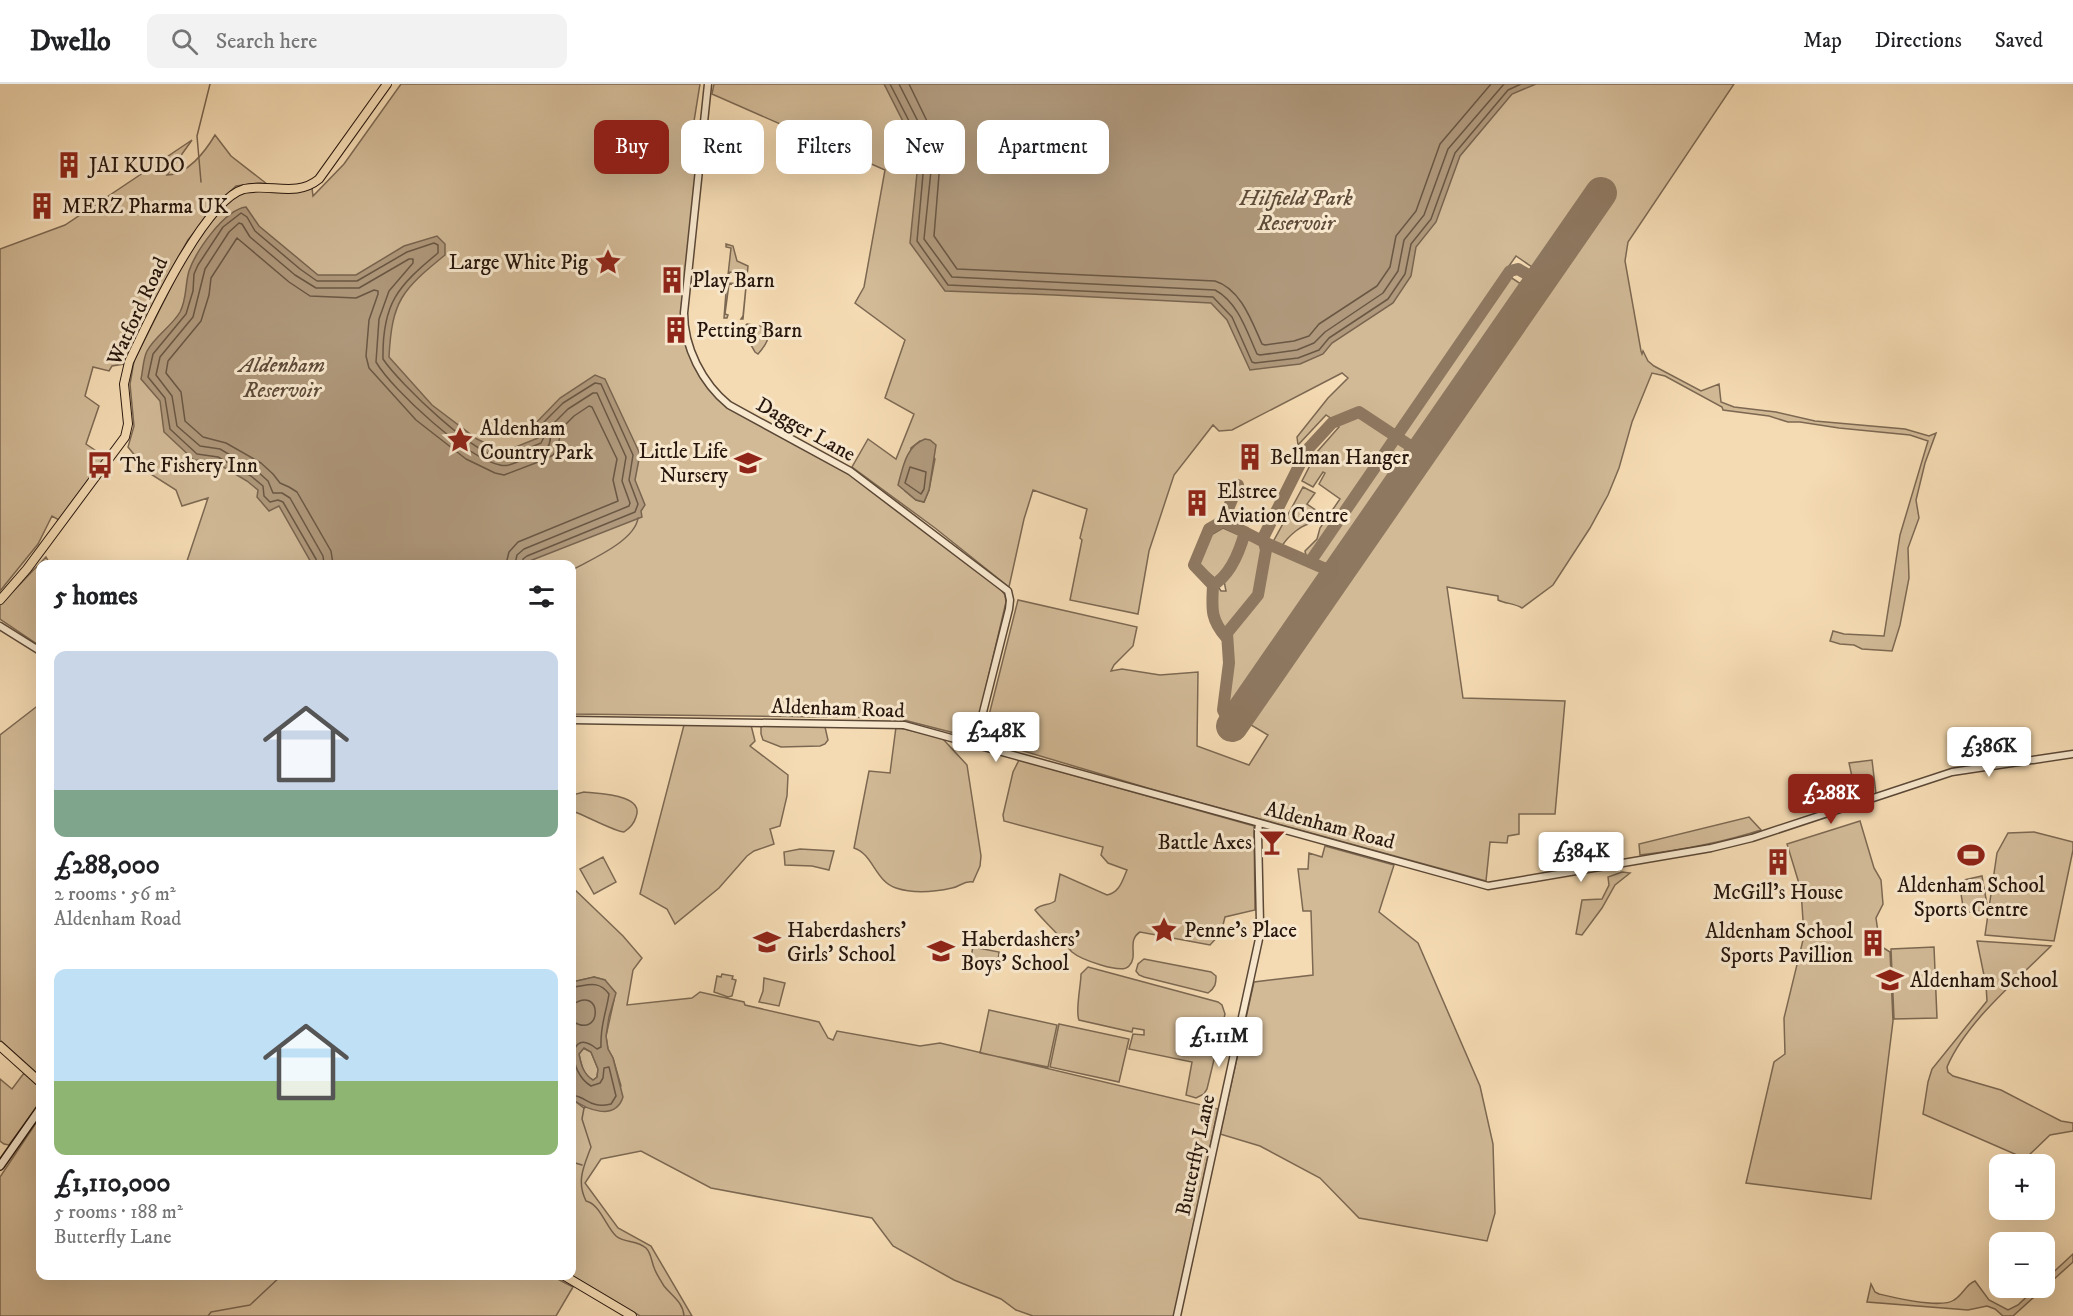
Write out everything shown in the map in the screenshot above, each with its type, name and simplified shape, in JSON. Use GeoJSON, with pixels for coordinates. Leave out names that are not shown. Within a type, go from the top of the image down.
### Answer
{"type":"FeatureCollection","features":[{"type":"Feature","properties":{"kind":"main road","name":"Watford Road"},"geometry":{"type":"LineString","coordinates":[[0,600],[27,569],[124,437],[128,420],[124,384],[129,362],[184,254],[199,232],[234,194],[243,189],[298,190],[314,184],[387,84]]}},
{"type":"Feature","properties":{"kind":"main road"},"geometry":{"type":"LineString","coordinates":[[0,1046],[36,1078]]}},
{"type":"Feature","properties":{"kind":"main road"},"geometry":{"type":"LineString","coordinates":[[0,1166],[36,1115]]}},
{"type":"Feature","properties":{"kind":"main road"},"geometry":{"type":"LineString","coordinates":[[571,1280],[632,1316]]}},
{"type":"Feature","properties":{"kind":"street","name":"Dagger Lane"},"geometry":{"type":"LineString","coordinates":[[708,84],[684,312],[684,324],[691,350],[703,375],[719,397],[729,405],[850,471],[1008,591],[1009,609],[975,744]]}},
{"type":"Feature","properties":{"kind":"street"},"geometry":{"type":"LineString","coordinates":[[0,626],[36,648]]}},
{"type":"Feature","properties":{"kind":"street","name":"Aldenham Road"},"geometry":{"type":"LineString","coordinates":[[576,720],[897,723],[1483,886],[1711,848],[1752,838],[1952,772],[2073,753]]}},
{"type":"Feature","properties":{"kind":"street","name":"Butterfly Lane"},"geometry":{"type":"LineString","coordinates":[[1178,1316],[1259,939],[1259,823]]}},
{"type":"Feature","properties":{"kind":"shaded area","name":"Aldenham Country Park"},"geometry":{"type":"Polygon","coordinates":[[[401,84],[700,84],[694,120],[681,120],[681,174],[696,174],[681,322],[684,342],[696,369],[717,397],[735,411],[840,468],[866,485],[1000,588],[1005,595],[1006,602],[974,738],[896,718],[576,714],[576,560],[187,560],[208,498],[182,506],[176,490],[149,473],[128,447],[134,426],[130,384],[134,361],[194,241],[233,197],[246,191],[298,191],[312,188],[313,196],[344,164],[401,84]]]}},
{"type":"Feature","properties":{"kind":"shaded area"},"geometry":{"type":"Polygon","coordinates":[[[714,84],[1734,84],[1628,242],[1625,261],[1641,351],[1654,366],[1701,391],[1719,384],[1721,402],[1734,407],[1776,412],[1815,421],[1905,429],[1929,436],[1936,433],[1925,463],[1916,500],[1919,518],[1908,548],[1909,578],[1900,625],[1892,651],[1862,649],[1854,645],[1830,641],[1833,631],[1844,634],[1884,636],[1900,535],[1928,441],[1910,435],[1788,422],[1769,416],[1723,410],[1722,407],[1665,376],[1652,373],[1632,422],[1619,468],[1608,495],[1590,528],[1553,585],[1522,608],[1498,600],[1498,596],[1447,587],[1463,698],[1565,701],[1555,814],[1519,814],[1519,834],[1508,836],[1507,843],[1490,842],[1486,881],[1151,789],[983,739],[1018,600],[1137,627],[1133,646],[1111,671],[1122,669],[1160,675],[1198,672],[1197,746],[1249,765],[1268,735],[1251,725],[1249,721],[1610,199],[1593,186],[1535,269],[1516,256],[1504,273],[1524,286],[1334,561],[1320,562],[1306,556],[1305,551],[1317,539],[1320,528],[1340,499],[1319,484],[1325,473],[1323,472],[1313,487],[1302,481],[1317,452],[1339,427],[1336,423],[1357,414],[1353,410],[1332,419],[1326,415],[1298,445],[1297,437],[1328,398],[1348,378],[1342,373],[1232,430],[1219,431],[1213,425],[1174,475],[1149,551],[1138,614],[1070,600],[1087,509],[1033,490],[1009,587],[935,528],[852,467],[868,439],[896,459],[914,414],[885,398],[905,340],[855,303],[864,287],[884,174],[965,174],[965,120],[884,120],[884,170],[872,164],[872,120],[776,120],[776,122],[712,94],[714,84]],[[920,441],[911,448],[905,491],[916,500],[924,502],[929,490],[935,459],[920,441]]]}},
{"type":"Feature","properties":{"kind":"shaded area"},"geometry":{"type":"Polygon","coordinates":[[[215,135],[231,156],[267,184],[236,186],[217,204],[188,240],[124,364],[112,366],[109,371],[93,367],[85,396],[99,406],[86,444],[105,457],[59,520],[52,516],[38,544],[0,591],[0,249],[65,225],[192,140],[167,175],[182,171],[201,155],[215,135]]]}},
{"type":"Feature","properties":{"kind":"shaded area"},"geometry":{"type":"Polygon","coordinates":[[[726,244],[733,246],[737,261],[748,266],[743,319],[741,319],[746,286],[729,284],[725,314],[728,315],[724,318],[727,279],[729,283],[740,284],[742,274],[730,272],[728,275],[731,248],[726,247],[726,244]]]}},
{"type":"Feature","properties":{"kind":"shaded area"},"geometry":{"type":"Polygon","coordinates":[[[747,324],[766,327],[768,331],[767,341],[758,354],[742,333],[741,330],[747,324]]]}},
{"type":"Feature","properties":{"kind":"shaded area"},"geometry":{"type":"Polygon","coordinates":[[[1303,487],[1315,493],[1307,504],[1320,513],[1314,523],[1305,525],[1296,531],[1282,546],[1273,542],[1303,487]]]}},
{"type":"Feature","properties":{"kind":"shaded area"},"geometry":{"type":"Polygon","coordinates":[[[1223,528],[1241,536],[1228,567],[1216,579],[1199,565],[1211,535],[1223,528]]]}},
{"type":"Feature","properties":{"kind":"shaded area"},"geometry":{"type":"Polygon","coordinates":[[[1245,538],[1262,545],[1264,549],[1261,573],[1255,596],[1226,630],[1223,630],[1216,618],[1216,587],[1217,585],[1221,591],[1226,591],[1224,581],[1241,553],[1245,538]]]}},
{"type":"Feature","properties":{"kind":"shaded area"},"geometry":{"type":"Polygon","coordinates":[[[1269,548],[1320,569],[1324,575],[1232,708],[1226,708],[1232,660],[1230,635],[1260,595],[1269,548]]]}},
{"type":"Feature","properties":{"kind":"shaded area"},"geometry":{"type":"Polygon","coordinates":[[[36,567],[36,643],[0,619],[0,605],[36,567]]]}},
{"type":"Feature","properties":{"kind":"shaded area"},"geometry":{"type":"Polygon","coordinates":[[[36,707],[36,1072],[0,1040],[0,735],[36,707]]]}},
{"type":"Feature","properties":{"kind":"shaded area"},"geometry":{"type":"Polygon","coordinates":[[[684,725],[751,725],[755,741],[750,746],[788,775],[787,796],[780,826],[770,829],[774,844],[747,856],[719,888],[675,924],[667,909],[640,894],[684,725]]]}},
{"type":"Feature","properties":{"kind":"shaded area"},"geometry":{"type":"Polygon","coordinates":[[[761,725],[825,727],[828,740],[820,746],[781,747],[763,740],[761,725]]]}},
{"type":"Feature","properties":{"kind":"shaded area"},"geometry":{"type":"Polygon","coordinates":[[[896,727],[942,738],[967,765],[981,856],[980,866],[973,882],[931,891],[917,892],[896,888],[883,880],[866,856],[854,848],[869,771],[890,773],[896,727]]]}},
{"type":"Feature","properties":{"kind":"shaded area"},"geometry":{"type":"Polygon","coordinates":[[[1019,760],[1254,826],[1255,910],[1225,917],[1221,933],[1210,945],[1140,932],[1134,940],[1132,962],[1125,968],[1118,969],[1101,965],[1076,955],[1035,910],[1055,901],[1060,874],[1107,895],[1118,889],[1127,870],[1108,863],[1101,855],[1103,847],[1004,821],[1003,815],[1013,772],[1019,760]]]}},
{"type":"Feature","properties":{"kind":"shaded area"},"geometry":{"type":"Polygon","coordinates":[[[1872,760],[1876,794],[1857,800],[1849,763],[1872,760]]]}},
{"type":"Feature","properties":{"kind":"shaded area"},"geometry":{"type":"Polygon","coordinates":[[[584,792],[627,800],[637,809],[633,824],[624,832],[576,812],[576,794],[584,792]]]}},
{"type":"Feature","properties":{"kind":"shaded area"},"geometry":{"type":"Polygon","coordinates":[[[1749,817],[1761,830],[1701,846],[1640,855],[1639,844],[1749,817]]]}},
{"type":"Feature","properties":{"kind":"shaded area"},"geometry":{"type":"Polygon","coordinates":[[[1860,821],[1874,868],[1881,880],[1883,904],[1876,918],[1882,947],[1890,952],[1893,1021],[1871,1199],[1746,1183],[1774,1062],[1785,1054],[1784,1018],[1804,936],[1801,890],[1787,844],[1860,821]]]}},
{"type":"Feature","properties":{"kind":"shaded area"},"geometry":{"type":"Polygon","coordinates":[[[2034,832],[2073,842],[2054,941],[1985,935],[1997,853],[2008,833],[2034,832]]]}},
{"type":"Feature","properties":{"kind":"shaded area"},"geometry":{"type":"Polygon","coordinates":[[[1325,846],[1394,865],[1379,912],[1418,943],[1480,1086],[1493,1144],[1495,1213],[1487,1241],[1359,1218],[1320,1178],[1260,1146],[1220,1134],[1254,982],[1313,975],[1311,911],[1303,911],[1298,869],[1308,869],[1309,853],[1322,857],[1325,846]]]}},
{"type":"Feature","properties":{"kind":"shaded area"},"geometry":{"type":"Polygon","coordinates":[[[800,849],[834,851],[829,870],[812,866],[785,865],[784,852],[800,849]]]}},
{"type":"Feature","properties":{"kind":"shaded area"},"geometry":{"type":"Polygon","coordinates":[[[603,857],[616,882],[594,894],[580,869],[603,857]]]}},
{"type":"Feature","properties":{"kind":"shaded area"},"geometry":{"type":"Polygon","coordinates":[[[1622,872],[1630,873],[1615,885],[1602,908],[1582,935],[1576,934],[1582,900],[1602,899],[1609,885],[1608,877],[1622,872]]]}},
{"type":"Feature","properties":{"kind":"shaded area"},"geometry":{"type":"Polygon","coordinates":[[[1982,876],[1988,910],[1964,913],[1959,881],[1982,876]]]}},
{"type":"Feature","properties":{"kind":"shaded area"},"geometry":{"type":"Polygon","coordinates":[[[576,891],[623,936],[642,958],[633,970],[627,1005],[692,998],[700,992],[819,1022],[828,1038],[833,1040],[837,1031],[920,1046],[940,1043],[1218,1109],[1174,1316],[1033,1316],[1016,1310],[1001,1299],[954,1280],[893,1246],[872,1218],[711,1188],[641,1151],[601,1159],[585,1183],[618,1228],[651,1246],[692,1316],[640,1316],[576,1278],[576,1102],[584,1108],[621,1086],[608,1049],[606,1036],[614,1000],[605,980],[594,977],[576,981],[576,891]]]}},
{"type":"Feature","properties":{"kind":"shaded area"},"geometry":{"type":"Polygon","coordinates":[[[1977,941],[2051,946],[1979,1018],[1966,1034],[1947,1067],[1948,1072],[1953,1076],[2001,1090],[2061,1121],[2073,1123],[2073,1131],[2050,1135],[2030,1154],[2015,1154],[1923,1114],[1932,1069],[1987,1001],[1977,941]]]}},
{"type":"Feature","properties":{"kind":"shaded area"},"geometry":{"type":"Polygon","coordinates":[[[973,947],[999,952],[997,970],[969,966],[973,947]]]}},
{"type":"Feature","properties":{"kind":"shaded area"},"geometry":{"type":"Polygon","coordinates":[[[1934,947],[1937,1018],[1894,1019],[1891,949],[1934,947]]]}},
{"type":"Feature","properties":{"kind":"shaded area"},"geometry":{"type":"Polygon","coordinates":[[[1144,959],[1211,972],[1216,976],[1215,986],[1208,993],[1144,977],[1136,971],[1138,964],[1144,959]]]}},
{"type":"Feature","properties":{"kind":"shaded area"},"geometry":{"type":"Polygon","coordinates":[[[1088,967],[1222,1005],[1225,1014],[1204,1094],[1196,1098],[1186,1095],[1192,1062],[1129,1049],[1133,1034],[1144,1035],[1144,1030],[1133,1028],[1132,1032],[1079,1020],[1081,974],[1088,967]]]}},
{"type":"Feature","properties":{"kind":"shaded area"},"geometry":{"type":"Polygon","coordinates":[[[722,974],[733,976],[732,979],[736,980],[732,996],[728,997],[714,992],[717,976],[721,977],[722,974]]]}},
{"type":"Feature","properties":{"kind":"shaded area"},"geometry":{"type":"Polygon","coordinates":[[[764,978],[785,983],[779,1006],[759,1002],[764,978]]]}},
{"type":"Feature","properties":{"kind":"shaded area"},"geometry":{"type":"Polygon","coordinates":[[[989,1010],[1057,1025],[1048,1067],[980,1053],[989,1010]]]}},
{"type":"Feature","properties":{"kind":"shaded area"},"geometry":{"type":"Polygon","coordinates":[[[1059,1024],[1129,1039],[1119,1082],[1050,1067],[1059,1024]]]}},
{"type":"Feature","properties":{"kind":"shaded area"},"geometry":{"type":"Polygon","coordinates":[[[583,1048],[591,1052],[598,1069],[597,1077],[593,1081],[582,1066],[579,1054],[583,1048]]]}},
{"type":"Feature","properties":{"kind":"shaded area"},"geometry":{"type":"Polygon","coordinates":[[[24,1073],[36,1084],[36,1108],[9,1145],[0,1141],[0,1079],[12,1089],[24,1073]]]}},
{"type":"Feature","properties":{"kind":"shaded area"},"geometry":{"type":"Polygon","coordinates":[[[36,1123],[36,1280],[560,1280],[573,1287],[556,1316],[0,1316],[0,1177],[36,1123]]]}},
{"type":"Feature","properties":{"kind":"shaded area"},"geometry":{"type":"Polygon","coordinates":[[[2073,1254],[2073,1262],[2055,1278],[2055,1271],[2073,1254]]]}},
{"type":"Feature","properties":{"kind":"shaded area"},"geometry":{"type":"Polygon","coordinates":[[[1975,1281],[1989,1300],[2008,1310],[2025,1298],[2033,1298],[2013,1316],[2003,1316],[1987,1306],[1968,1310],[1867,1302],[1871,1284],[1875,1292],[1879,1294],[1918,1302],[1939,1303],[1954,1300],[1975,1281]]]}},
{"type":"Feature","properties":{"kind":"water","name":"Hilfield Park Reservoir"},"geometry":{"type":"Polygon","coordinates":[[[884,84],[1536,84],[1512,94],[1460,156],[1436,222],[1416,247],[1411,276],[1393,303],[1332,343],[1323,354],[1300,364],[1250,370],[1227,320],[1211,303],[945,291],[910,243],[917,174],[965,174],[965,120],[902,120],[884,84]]]}},
{"type":"Feature","properties":{"kind":"water","name":"Aldenham Reservoir"},"geometry":{"type":"Polygon","coordinates":[[[246,207],[259,226],[318,275],[356,275],[404,246],[437,236],[445,244],[445,255],[409,288],[402,298],[393,322],[389,357],[432,405],[477,439],[503,452],[538,438],[534,425],[560,398],[595,375],[605,379],[640,454],[635,480],[645,505],[641,511],[642,517],[532,560],[310,560],[279,506],[269,511],[257,497],[258,490],[247,481],[215,462],[194,460],[164,432],[160,401],[141,379],[147,351],[180,312],[189,271],[198,253],[220,223],[246,207]]]}},
{"type":"Feature","properties":{"kind":"water"},"geometry":{"type":"Polygon","coordinates":[[[925,439],[936,445],[929,490],[924,502],[916,500],[898,485],[909,452],[925,439]]]}},
{"type":"Feature","properties":{"kind":"water"},"geometry":{"type":"Polygon","coordinates":[[[594,977],[605,980],[616,993],[606,1036],[623,1097],[619,1105],[607,1111],[585,1106],[576,1101],[576,981],[594,977]],[[584,1048],[579,1054],[585,1072],[593,1080],[597,1077],[598,1069],[591,1052],[584,1048]]]}},
{"type":"Feature","properties":{"kind":"waterway"},"geometry":{"type":"LineString","coordinates":[[201,182],[197,136],[210,84]]}},
{"type":"Feature","properties":{"kind":"waterway"},"geometry":{"type":"LineString","coordinates":[[576,568],[621,542],[635,526],[638,518]]}},
{"type":"Feature","properties":{"kind":"waterway"},"geometry":{"type":"LineString","coordinates":[[584,1108],[582,1119],[591,1147],[581,1180],[586,1201],[595,1206],[616,1236],[646,1248],[658,1276],[679,1303],[684,1316]]}},
{"type":"Feature","properties":{"kind":"waterway"},"geometry":{"type":"LineString","coordinates":[[576,1163],[582,1165]]}},
{"type":"Feature","properties":{"kind":"waterway"},"geometry":{"type":"LineString","coordinates":[[208,1316],[211,1312],[250,1305],[277,1280]]}},
{"type":"Feature","properties":{"kind":"taxiway"},"geometry":{"type":"LineString","coordinates":[[1310,562],[1510,271],[1518,269],[1530,276],[1535,283],[1534,290]]}},
{"type":"Feature","properties":{"kind":"taxiway"},"geometry":{"type":"LineString","coordinates":[[1240,715],[1233,718],[1225,714],[1223,710],[1229,663],[1227,633],[1258,595],[1266,550],[1263,538],[1307,450],[1332,423],[1359,412],[1421,453]]}},
{"type":"Feature","properties":{"kind":"taxiway"},"geometry":{"type":"LineString","coordinates":[[1226,637],[1217,625],[1213,613],[1213,585],[1194,565],[1209,529],[1223,521],[1238,485]]}},
{"type":"Feature","properties":{"kind":"taxiway"},"geometry":{"type":"LineString","coordinates":[[1223,521],[1328,570],[1333,576],[1332,583]]}},
{"type":"Feature","properties":{"kind":"taxiway"},"geometry":{"type":"LineString","coordinates":[[1213,585],[1230,569],[1245,532]]}},
{"type":"Feature","properties":{"kind":"taxiway"},"geometry":{"type":"LineString","coordinates":[[1328,570],[1337,570],[1345,564]]}},
{"type":"Feature","properties":{"kind":"runway"},"geometry":{"type":"LineString","coordinates":[[1232,726],[1601,193]]}},
{"type":"Feature","properties":{"kind":"place","name":"JAI KUDO"},"geometry":{"type":"Point","coordinates":[69,165]}},
{"type":"Feature","properties":{"kind":"place","name":"MERZ Pharma UK"},"geometry":{"type":"Point","coordinates":[42,206]}},
{"type":"Feature","properties":{"kind":"place","name":"Large White Pig"},"geometry":{"type":"Point","coordinates":[608,262]}},
{"type":"Feature","properties":{"kind":"place","name":"Play Barn"},"geometry":{"type":"Point","coordinates":[672,280]}},
{"type":"Feature","properties":{"kind":"place","name":"Petting Barn"},"geometry":{"type":"Point","coordinates":[676,330]}},
{"type":"Feature","properties":{"kind":"place","name":"Aldenham Country Park"},"geometry":{"type":"Point","coordinates":[460,440]}},
{"type":"Feature","properties":{"kind":"place","name":"Bellman Hanger"},"geometry":{"type":"Point","coordinates":[1250,457]}},
{"type":"Feature","properties":{"kind":"place","name":"Little Life Nursery"},"geometry":{"type":"Point","coordinates":[748,463]}},
{"type":"Feature","properties":{"kind":"place","name":"The Fishery Inn"},"geometry":{"type":"Point","coordinates":[100,465]}},
{"type":"Feature","properties":{"kind":"place","name":"Elstree Aviation Centre"},"geometry":{"type":"Point","coordinates":[1197,503]}},
{"type":"Feature","properties":{"kind":"place","name":"Battle Axes"},"geometry":{"type":"Point","coordinates":[1272,842]}},
{"type":"Feature","properties":{"kind":"place","name":"Aldenham School Sports Centre"},"geometry":{"type":"Point","coordinates":[1971,855]}},
{"type":"Feature","properties":{"kind":"place","name":"McGill's House"},"geometry":{"type":"Point","coordinates":[1778,862]}},
{"type":"Feature","properties":{"kind":"place","name":"Penne's Place"},"geometry":{"type":"Point","coordinates":[1164,930]}},
{"type":"Feature","properties":{"kind":"place","name":"Haberdashers' Girls' School"},"geometry":{"type":"Point","coordinates":[767,942]}},
{"type":"Feature","properties":{"kind":"place","name":"Aldenham School Sports Pavillion"},"geometry":{"type":"Point","coordinates":[1873,943]}},
{"type":"Feature","properties":{"kind":"place","name":"Haberdashers' Boys' School"},"geometry":{"type":"Point","coordinates":[941,951]}},
{"type":"Feature","properties":{"kind":"place","name":"Aldenham School"},"geometry":{"type":"Point","coordinates":[1890,980]}}]}
